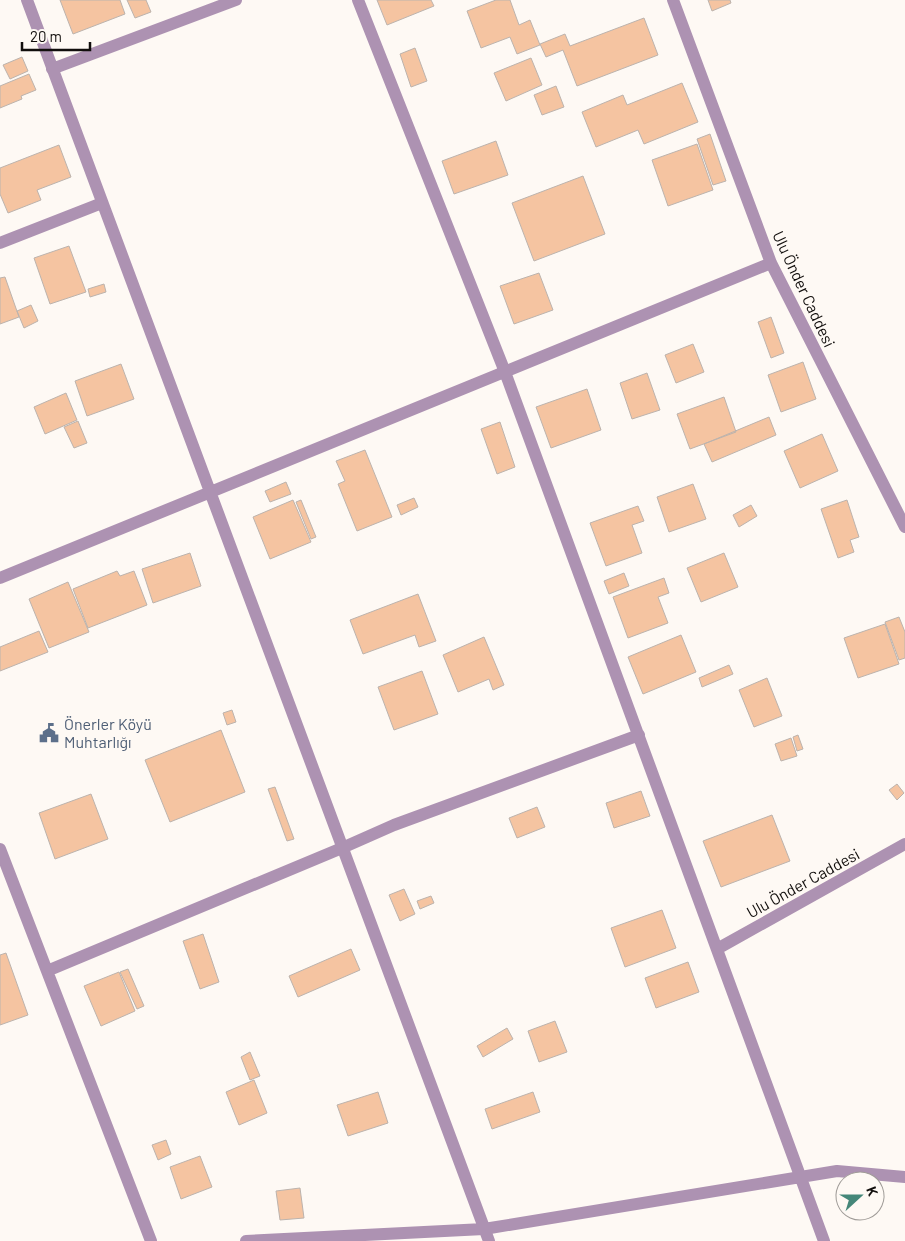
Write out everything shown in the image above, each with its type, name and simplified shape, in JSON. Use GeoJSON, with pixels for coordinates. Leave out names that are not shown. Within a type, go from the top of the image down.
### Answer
{"type":"FeatureCollection","features":[{"type":"Feature","properties":{"kind":"street"},"geometry":{"type":"LineString","coordinates":[[27,0],[489,1241]]}},
{"type":"Feature","properties":{"kind":"street"},"geometry":{"type":"LineString","coordinates":[[52,70],[236,0]]}},
{"type":"Feature","properties":{"kind":"street"},"geometry":{"type":"LineString","coordinates":[[358,0],[505,372],[824,1241]]}},
{"type":"Feature","properties":{"kind":"street","name":"Ulu Önder Caddesi"},"geometry":{"type":"LineString","coordinates":[[673,0],[771,263],[905,527]]}},
{"type":"Feature","properties":{"kind":"street"},"geometry":{"type":"LineString","coordinates":[[0,243],[102,204]]}},
{"type":"Feature","properties":{"kind":"street"},"geometry":{"type":"LineString","coordinates":[[0,578],[771,263]]}},
{"type":"Feature","properties":{"kind":"street"},"geometry":{"type":"LineString","coordinates":[[47,971],[342,848],[394,824],[639,735]]}},
{"type":"Feature","properties":{"kind":"street","name":"Ulu Önder Caddesi"},"geometry":{"type":"LineString","coordinates":[[718,949],[905,844]]}},
{"type":"Feature","properties":{"kind":"street"},"geometry":{"type":"LineString","coordinates":[[0,849],[151,1241]]}},
{"type":"Feature","properties":{"kind":"street"},"geometry":{"type":"LineString","coordinates":[[246,1241],[484,1229],[837,1170],[905,1177]]}},
{"type":"Feature","properties":{"kind":"building"},"geometry":{"type":"Polygon","coordinates":[[[60,0],[120,0],[125,14],[73,34],[60,0]]]}},
{"type":"Feature","properties":{"kind":"building"},"geometry":{"type":"Polygon","coordinates":[[[127,0],[146,0],[151,12],[135,18],[127,0]]]}},
{"type":"Feature","properties":{"kind":"building"},"geometry":{"type":"Polygon","coordinates":[[[377,0],[431,0],[434,6],[387,25],[377,0]]]}},
{"type":"Feature","properties":{"kind":"building"},"geometry":{"type":"Polygon","coordinates":[[[496,0],[510,0],[519,25],[530,20],[540,45],[517,54],[510,37],[481,48],[467,11],[496,0]]]}},
{"type":"Feature","properties":{"kind":"building"},"geometry":{"type":"Polygon","coordinates":[[[708,0],[730,0],[731,3],[712,11],[708,0]]]}},
{"type":"Feature","properties":{"kind":"building"},"geometry":{"type":"Polygon","coordinates":[[[644,18],[658,55],[577,86],[563,50],[546,57],[540,44],[565,34],[570,46],[644,18]]]}},
{"type":"Feature","properties":{"kind":"building"},"geometry":{"type":"Polygon","coordinates":[[[415,48],[427,81],[411,87],[400,54],[415,48]]]}},
{"type":"Feature","properties":{"kind":"building"},"geometry":{"type":"Polygon","coordinates":[[[22,57],[28,71],[10,79],[3,65],[22,57]]]}},
{"type":"Feature","properties":{"kind":"building"},"geometry":{"type":"Polygon","coordinates":[[[531,58],[542,85],[506,101],[494,73],[531,58]]]}},
{"type":"Feature","properties":{"kind":"building"},"geometry":{"type":"Polygon","coordinates":[[[29,74],[36,90],[21,96],[22,99],[0,108],[0,86],[29,74]]]}},
{"type":"Feature","properties":{"kind":"building"},"geometry":{"type":"Polygon","coordinates":[[[682,83],[698,122],[644,144],[638,130],[596,147],[582,112],[623,95],[627,105],[682,83]]]}},
{"type":"Feature","properties":{"kind":"building"},"geometry":{"type":"Polygon","coordinates":[[[556,86],[564,107],[542,115],[534,95],[556,86]]]}},
{"type":"Feature","properties":{"kind":"building"},"geometry":{"type":"Polygon","coordinates":[[[710,134],[726,181],[713,185],[697,139],[710,134]]]}},
{"type":"Feature","properties":{"kind":"building"},"geometry":{"type":"Polygon","coordinates":[[[496,141],[508,175],[454,194],[442,161],[496,141]]]}},
{"type":"Feature","properties":{"kind":"building"},"geometry":{"type":"Polygon","coordinates":[[[697,144],[713,190],[668,206],[652,160],[697,144]]]}},
{"type":"Feature","properties":{"kind":"building"},"geometry":{"type":"Polygon","coordinates":[[[59,145],[71,177],[37,190],[41,200],[8,213],[0,194],[0,168],[59,145]]]}},
{"type":"Feature","properties":{"kind":"building"},"geometry":{"type":"Polygon","coordinates":[[[583,176],[605,234],[534,261],[512,203],[583,176]]]}},
{"type":"Feature","properties":{"kind":"building"},"geometry":{"type":"Polygon","coordinates":[[[69,246],[86,292],[50,304],[34,258],[69,246]]]}},
{"type":"Feature","properties":{"kind":"building"},"geometry":{"type":"Polygon","coordinates":[[[539,273],[553,310],[514,324],[500,286],[539,273]]]}},
{"type":"Feature","properties":{"kind":"building"},"geometry":{"type":"Polygon","coordinates":[[[5,277],[19,317],[0,324],[0,278],[5,277]]]}},
{"type":"Feature","properties":{"kind":"building"},"geometry":{"type":"Polygon","coordinates":[[[104,284],[106,292],[90,297],[88,289],[104,284]]]}},
{"type":"Feature","properties":{"kind":"building"},"geometry":{"type":"Polygon","coordinates":[[[31,305],[38,321],[24,328],[17,311],[31,305]]]}},
{"type":"Feature","properties":{"kind":"building"},"geometry":{"type":"Polygon","coordinates":[[[771,317],[784,353],[771,358],[758,322],[771,317]]]}},
{"type":"Feature","properties":{"kind":"building"},"geometry":{"type":"Polygon","coordinates":[[[693,344],[704,372],[676,383],[665,355],[693,344]]]}},
{"type":"Feature","properties":{"kind":"building"},"geometry":{"type":"Polygon","coordinates":[[[803,362],[816,399],[781,412],[768,375],[803,362]]]}},
{"type":"Feature","properties":{"kind":"building"},"geometry":{"type":"Polygon","coordinates":[[[121,364],[134,399],[87,416],[75,381],[121,364]]]}},
{"type":"Feature","properties":{"kind":"building"},"geometry":{"type":"Polygon","coordinates":[[[647,373],[660,410],[632,419],[620,383],[647,373]]]}},
{"type":"Feature","properties":{"kind":"building"},"geometry":{"type":"Polygon","coordinates":[[[587,389],[601,430],[551,448],[536,407],[587,389]]]}},
{"type":"Feature","properties":{"kind":"building"},"geometry":{"type":"Polygon","coordinates":[[[66,393],[77,420],[45,434],[34,407],[66,393]]]}},
{"type":"Feature","properties":{"kind":"building"},"geometry":{"type":"Polygon","coordinates":[[[724,397],[736,432],[690,449],[677,414],[724,397]]]}},
{"type":"Feature","properties":{"kind":"building"},"geometry":{"type":"Polygon","coordinates":[[[769,417],[776,435],[712,462],[704,444],[769,417]]]}},
{"type":"Feature","properties":{"kind":"building"},"geometry":{"type":"Polygon","coordinates":[[[78,421],[87,443],[74,448],[64,427],[78,421]]]}},
{"type":"Feature","properties":{"kind":"building"},"geometry":{"type":"Polygon","coordinates":[[[500,422],[515,467],[497,474],[481,429],[500,422]]]}},
{"type":"Feature","properties":{"kind":"building"},"geometry":{"type":"Polygon","coordinates":[[[822,434],[838,471],[800,488],[784,451],[822,434]]]}},
{"type":"Feature","properties":{"kind":"building"},"geometry":{"type":"Polygon","coordinates":[[[365,450],[392,517],[357,531],[338,484],[345,481],[336,461],[365,450]]]}},
{"type":"Feature","properties":{"kind":"building"},"geometry":{"type":"Polygon","coordinates":[[[286,482],[291,494],[270,502],[265,491],[286,482]]]}},
{"type":"Feature","properties":{"kind":"building"},"geometry":{"type":"Polygon","coordinates":[[[693,484],[706,519],[669,532],[657,497],[693,484]]]}},
{"type":"Feature","properties":{"kind":"building"},"geometry":{"type":"Polygon","coordinates":[[[414,498],[418,507],[401,515],[397,505],[414,498]]]}},
{"type":"Feature","properties":{"kind":"building"},"geometry":{"type":"Polygon","coordinates":[[[293,500],[311,542],[270,559],[253,517],[293,500]]]}},
{"type":"Feature","properties":{"kind":"building"},"geometry":{"type":"Polygon","coordinates":[[[301,500],[316,537],[311,539],[296,502],[301,500]]]}},
{"type":"Feature","properties":{"kind":"building"},"geometry":{"type":"Polygon","coordinates":[[[847,500],[859,537],[850,540],[854,552],[838,558],[821,509],[847,500]]]}},
{"type":"Feature","properties":{"kind":"building"},"geometry":{"type":"Polygon","coordinates":[[[751,505],[757,516],[739,527],[733,515],[751,505]]]}},
{"type":"Feature","properties":{"kind":"building"},"geometry":{"type":"Polygon","coordinates":[[[638,506],[644,521],[632,525],[642,553],[606,566],[590,523],[638,506]]]}},
{"type":"Feature","properties":{"kind":"building"},"geometry":{"type":"Polygon","coordinates":[[[190,553],[201,586],[153,603],[142,569],[190,553]]]}},
{"type":"Feature","properties":{"kind":"building"},"geometry":{"type":"Polygon","coordinates":[[[724,553],[738,587],[701,602],[687,568],[724,553]]]}},
{"type":"Feature","properties":{"kind":"building"},"geometry":{"type":"Polygon","coordinates":[[[117,571],[120,576],[134,571],[147,605],[88,628],[73,589],[117,571]]]}},
{"type":"Feature","properties":{"kind":"building"},"geometry":{"type":"Polygon","coordinates":[[[624,573],[629,586],[609,594],[604,581],[624,573]]]}},
{"type":"Feature","properties":{"kind":"building"},"geometry":{"type":"Polygon","coordinates":[[[664,578],[669,593],[658,597],[668,623],[628,638],[613,597],[664,578]]]}},
{"type":"Feature","properties":{"kind":"building"},"geometry":{"type":"Polygon","coordinates":[[[68,582],[89,632],[49,648],[29,599],[68,582]]]}},
{"type":"Feature","properties":{"kind":"building"},"geometry":{"type":"Polygon","coordinates":[[[418,594],[436,641],[419,647],[415,635],[363,654],[350,620],[418,594]]]}},
{"type":"Feature","properties":{"kind":"building"},"geometry":{"type":"Polygon","coordinates":[[[899,617],[905,632],[905,658],[899,660],[885,622],[899,617]]]}},
{"type":"Feature","properties":{"kind":"building"},"geometry":{"type":"Polygon","coordinates":[[[885,624],[899,664],[858,678],[844,638],[885,624]]]}},
{"type":"Feature","properties":{"kind":"building"},"geometry":{"type":"Polygon","coordinates":[[[39,631],[48,652],[0,671],[0,647],[39,631]]]}},
{"type":"Feature","properties":{"kind":"building"},"geometry":{"type":"Polygon","coordinates":[[[681,635],[696,672],[643,694],[628,657],[681,635]]]}},
{"type":"Feature","properties":{"kind":"building"},"geometry":{"type":"Polygon","coordinates":[[[484,637],[504,685],[493,690],[489,679],[458,692],[443,655],[484,637]]]}},
{"type":"Feature","properties":{"kind":"building"},"geometry":{"type":"Polygon","coordinates":[[[729,665],[733,674],[702,687],[699,678],[729,665]]]}},
{"type":"Feature","properties":{"kind":"building"},"geometry":{"type":"Polygon","coordinates":[[[422,671],[438,714],[394,730],[378,687],[422,671]]]}},
{"type":"Feature","properties":{"kind":"building"},"geometry":{"type":"Polygon","coordinates":[[[767,678],[782,716],[754,727],[739,690],[767,678]]]}},
{"type":"Feature","properties":{"kind":"building"},"geometry":{"type":"Polygon","coordinates":[[[232,710],[236,722],[227,725],[223,713],[232,710]]]}},
{"type":"Feature","properties":{"kind":"building"},"geometry":{"type":"Polygon","coordinates":[[[221,730],[245,792],[170,822],[145,760],[221,730]]]}},
{"type":"Feature","properties":{"kind":"building"},"geometry":{"type":"Polygon","coordinates":[[[798,735],[803,749],[797,751],[793,737],[798,735]]]}},
{"type":"Feature","properties":{"kind":"building"},"geometry":{"type":"Polygon","coordinates":[[[791,738],[797,756],[781,761],[775,744],[791,738]]]}},
{"type":"Feature","properties":{"kind":"building"},"geometry":{"type":"Polygon","coordinates":[[[897,784],[904,793],[897,800],[889,790],[897,784]]]}},
{"type":"Feature","properties":{"kind":"building"},"geometry":{"type":"Polygon","coordinates":[[[275,787],[294,839],[287,841],[268,789],[275,787]]]}},
{"type":"Feature","properties":{"kind":"building"},"geometry":{"type":"Polygon","coordinates":[[[641,791],[650,816],[614,828],[606,803],[641,791]]]}},
{"type":"Feature","properties":{"kind":"building"},"geometry":{"type":"Polygon","coordinates":[[[91,794],[108,839],[55,859],[39,813],[91,794]]]}},
{"type":"Feature","properties":{"kind":"building"},"geometry":{"type":"Polygon","coordinates":[[[537,807],[545,827],[517,838],[509,818],[537,807]]]}},
{"type":"Feature","properties":{"kind":"building"},"geometry":{"type":"Polygon","coordinates":[[[772,815],[790,861],[721,887],[703,841],[772,815]]]}},
{"type":"Feature","properties":{"kind":"building"},"geometry":{"type":"Polygon","coordinates":[[[404,889],[415,914],[400,921],[389,895],[404,889]]]}},
{"type":"Feature","properties":{"kind":"building"},"geometry":{"type":"Polygon","coordinates":[[[431,896],[434,903],[420,909],[417,901],[431,896]]]}},
{"type":"Feature","properties":{"kind":"building"},"geometry":{"type":"Polygon","coordinates":[[[662,910],[676,948],[625,967],[611,928],[662,910]]]}},
{"type":"Feature","properties":{"kind":"building"},"geometry":{"type":"Polygon","coordinates":[[[203,934],[219,982],[200,989],[183,941],[203,934]]]}},
{"type":"Feature","properties":{"kind":"building"},"geometry":{"type":"Polygon","coordinates":[[[351,949],[360,970],[298,997],[289,976],[351,949]]]}},
{"type":"Feature","properties":{"kind":"building"},"geometry":{"type":"Polygon","coordinates":[[[6,953],[28,1015],[0,1025],[0,955],[6,953]]]}},
{"type":"Feature","properties":{"kind":"building"},"geometry":{"type":"Polygon","coordinates":[[[688,962],[699,992],[656,1008],[645,978],[688,962]]]}},
{"type":"Feature","properties":{"kind":"building"},"geometry":{"type":"Polygon","coordinates":[[[128,969],[144,1006],[137,1009],[120,972],[128,969]]]}},
{"type":"Feature","properties":{"kind":"building"},"geometry":{"type":"Polygon","coordinates":[[[119,972],[135,1011],[101,1026],[84,986],[119,972]]]}},
{"type":"Feature","properties":{"kind":"building"},"geometry":{"type":"Polygon","coordinates":[[[555,1021],[567,1052],[539,1062],[528,1031],[555,1021]]]}},
{"type":"Feature","properties":{"kind":"building"},"geometry":{"type":"Polygon","coordinates":[[[507,1028],[513,1039],[483,1057],[477,1046],[507,1028]]]}},
{"type":"Feature","properties":{"kind":"building"},"geometry":{"type":"Polygon","coordinates":[[[250,1052],[260,1076],[250,1080],[241,1057],[250,1052]]]}},
{"type":"Feature","properties":{"kind":"building"},"geometry":{"type":"Polygon","coordinates":[[[254,1080],[267,1113],[239,1125],[226,1092],[254,1080]]]}},
{"type":"Feature","properties":{"kind":"building"},"geometry":{"type":"Polygon","coordinates":[[[378,1092],[388,1123],[348,1136],[337,1105],[378,1092]]]}},
{"type":"Feature","properties":{"kind":"building"},"geometry":{"type":"Polygon","coordinates":[[[533,1092],[540,1112],[492,1129],[485,1109],[533,1092]]]}},
{"type":"Feature","properties":{"kind":"building"},"geometry":{"type":"Polygon","coordinates":[[[166,1140],[171,1154],[158,1160],[152,1145],[166,1140]]]}},
{"type":"Feature","properties":{"kind":"building"},"geometry":{"type":"Polygon","coordinates":[[[200,1156],[212,1187],[181,1199],[170,1167],[200,1156]]]}},
{"type":"Feature","properties":{"kind":"building"},"geometry":{"type":"Polygon","coordinates":[[[300,1188],[304,1218],[280,1220],[276,1191],[300,1188]]]}},
{"type":"Feature","properties":{"kind":"place","name":"Önerler Köyü Muhtarlığı"},"geometry":{"type":"Point","coordinates":[49,733]}}]}
